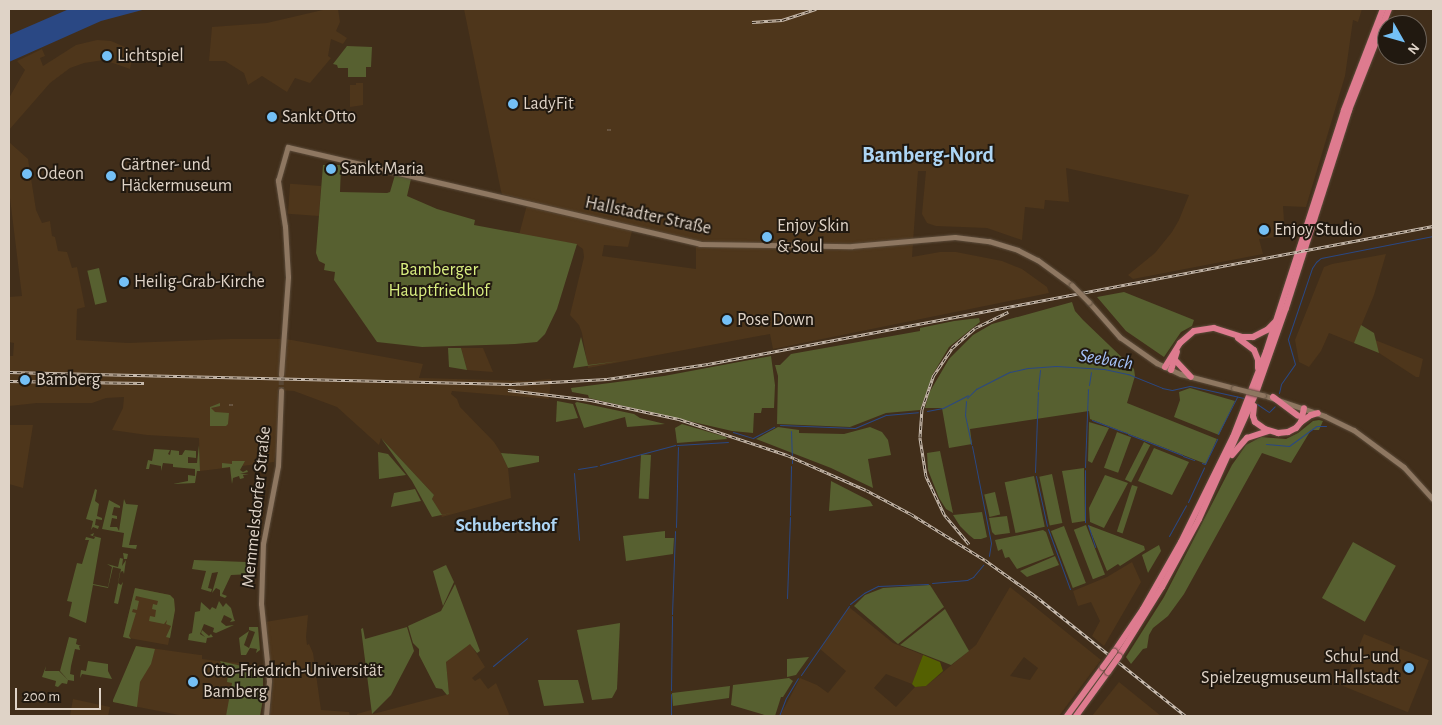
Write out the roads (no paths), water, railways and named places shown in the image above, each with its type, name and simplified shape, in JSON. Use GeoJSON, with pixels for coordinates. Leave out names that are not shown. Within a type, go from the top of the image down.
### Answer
{"type":"FeatureCollection","features":[{"type":"Feature","properties":{"kind":"highway"},"geometry":{"type":"LineString","coordinates":[[1187,536],[1225,467],[1237,439],[1344,110],[1377,30]]}},
{"type":"Feature","properties":{"kind":"highway"},"geometry":{"type":"LineString","coordinates":[[1302,407],[1299,419],[1290,431],[1278,433],[1269,431],[1254,420],[1286,308],[1349,110],[1377,31]]}},
{"type":"Feature","properties":{"kind":"highway"},"geometry":{"type":"LineString","coordinates":[[1168,368],[1178,347],[1189,334],[1205,328],[1219,328],[1246,338],[1257,336],[1268,330],[1278,317]]}},
{"type":"Feature","properties":{"kind":"highway"},"geometry":{"type":"LineString","coordinates":[[1233,334],[1254,350],[1258,360],[1257,377]]}},
{"type":"Feature","properties":{"kind":"highway"},"geometry":{"type":"LineString","coordinates":[[1168,368],[1175,360],[1178,347]]}},
{"type":"Feature","properties":{"kind":"highway"},"geometry":{"type":"LineString","coordinates":[[1175,360],[1191,377]]}},
{"type":"Feature","properties":{"kind":"highway"},"geometry":{"type":"LineString","coordinates":[[1076,716],[1088,700],[1184,543],[1260,394]]}},
{"type":"Feature","properties":{"kind":"highway"},"geometry":{"type":"LineString","coordinates":[[1273,398],[1299,419]]}},
{"type":"Feature","properties":{"kind":"highway"},"geometry":{"type":"LineString","coordinates":[[1299,419],[1311,415],[1324,415]]}},
{"type":"Feature","properties":{"kind":"highway"},"geometry":{"type":"LineString","coordinates":[[1237,439],[1269,431]]}},
{"type":"Feature","properties":{"kind":"highway"},"geometry":{"type":"LineString","coordinates":[[1067,716],[1082,695],[1106,670]]}},
{"type":"Feature","properties":{"kind":"main road","name":"Hallstadter Straße"},"geometry":{"type":"LineString","coordinates":[[281,375],[288,277],[285,227],[278,179],[288,146],[700,244],[852,246],[955,237],[991,242],[1018,250],[1038,260],[1072,284],[1120,337],[1168,368],[1191,377],[1260,394],[1324,415],[1378,446],[1404,467],[1433,499]]}},
{"type":"Feature","properties":{"kind":"main road","name":"Memmelsdorfer Straße"},"geometry":{"type":"LineString","coordinates":[[266,716],[269,680],[261,604],[262,552],[278,461],[281,391]]}},
{"type":"Feature","properties":{"kind":"water"},"geometry":{"type":"Polygon","coordinates":[[[69,9],[146,9],[101,21],[9,62],[9,35],[69,9]]]}},
{"type":"Feature","properties":{"kind":"waterway","name":"Seebach"},"geometry":{"type":"LineString","coordinates":[[1279,393],[1281,384],[1295,364],[1288,339],[1312,268],[1316,262],[1321,258],[1433,236]]}},
{"type":"Feature","properties":{"kind":"waterway","name":"Seebach"},"geometry":{"type":"LineString","coordinates":[[967,398],[976,389],[1010,372],[1028,368],[1056,366],[1104,369],[1128,374],[1162,388],[1172,390],[1190,386],[1244,398]]}},
{"type":"Feature","properties":{"kind":"waterway"},"geometry":{"type":"LineString","coordinates":[[1038,389],[1040,370]]}},
{"type":"Feature","properties":{"kind":"waterway"},"geometry":{"type":"LineString","coordinates":[[1089,385],[1091,372]]}},
{"type":"Feature","properties":{"kind":"waterway"},"geometry":{"type":"LineString","coordinates":[[1085,467],[1088,389]]}},
{"type":"Feature","properties":{"kind":"waterway"},"geometry":{"type":"LineString","coordinates":[[1035,472],[1038,392]]}},
{"type":"Feature","properties":{"kind":"waterway"},"geometry":{"type":"LineString","coordinates":[[927,411],[943,408],[968,395]]}},
{"type":"Feature","properties":{"kind":"waterway"},"geometry":{"type":"LineString","coordinates":[[1218,434],[1237,397]]}},
{"type":"Feature","properties":{"kind":"waterway"},"geometry":{"type":"LineString","coordinates":[[966,401],[965,415],[971,444]]}},
{"type":"Feature","properties":{"kind":"waterway","name":"Seebach"},"geometry":{"type":"LineString","coordinates":[[1257,404],[1269,412],[1275,406]]}},
{"type":"Feature","properties":{"kind":"waterway"},"geometry":{"type":"LineString","coordinates":[[780,425],[855,428],[886,415],[918,412]]}},
{"type":"Feature","properties":{"kind":"waterway"},"geometry":{"type":"LineString","coordinates":[[1092,420],[1123,432]]}},
{"type":"Feature","properties":{"kind":"waterway"},"geometry":{"type":"LineString","coordinates":[[1266,444],[1289,446],[1317,426],[1326,426]]}},
{"type":"Feature","properties":{"kind":"waterway"},"geometry":{"type":"LineString","coordinates":[[733,432],[753,438],[774,427]]}},
{"type":"Feature","properties":{"kind":"waterway"},"geometry":{"type":"LineString","coordinates":[[791,431],[792,455]]}},
{"type":"Feature","properties":{"kind":"waterway"},"geometry":{"type":"LineString","coordinates":[[1128,434],[1182,455]]}},
{"type":"Feature","properties":{"kind":"waterway"},"geometry":{"type":"LineString","coordinates":[[1202,463],[1205,464],[1217,439]]}},
{"type":"Feature","properties":{"kind":"waterway"},"geometry":{"type":"LineString","coordinates":[[677,445],[728,442]]}},
{"type":"Feature","properties":{"kind":"waterway"},"geometry":{"type":"LineString","coordinates":[[600,465],[675,445]]}},
{"type":"Feature","properties":{"kind":"waterway"},"geometry":{"type":"LineString","coordinates":[[972,446],[991,543],[989,556]]}},
{"type":"Feature","properties":{"kind":"waterway"},"geometry":{"type":"LineString","coordinates":[[676,527],[678,447]]}},
{"type":"Feature","properties":{"kind":"waterway"},"geometry":{"type":"LineString","coordinates":[[1183,456],[1194,460]]}},
{"type":"Feature","properties":{"kind":"waterway"},"geometry":{"type":"LineString","coordinates":[[578,469],[597,466]]}},
{"type":"Feature","properties":{"kind":"waterway"},"geometry":{"type":"LineString","coordinates":[[790,515],[791,466]]}},
{"type":"Feature","properties":{"kind":"waterway"},"geometry":{"type":"LineString","coordinates":[[1188,502],[1204,467]]}},
{"type":"Feature","properties":{"kind":"waterway"},"geometry":{"type":"LineString","coordinates":[[1085,470],[1085,522]]}},
{"type":"Feature","properties":{"kind":"waterway"},"geometry":{"type":"LineString","coordinates":[[574,473],[579,540]]}},
{"type":"Feature","properties":{"kind":"waterway"},"geometry":{"type":"LineString","coordinates":[[1036,476],[1047,526]]}},
{"type":"Feature","properties":{"kind":"waterway"},"geometry":{"type":"LineString","coordinates":[[1169,536],[1186,505]]}},
{"type":"Feature","properties":{"kind":"waterway"},"geometry":{"type":"LineString","coordinates":[[787,598],[790,517]]}},
{"type":"Feature","properties":{"kind":"waterway"},"geometry":{"type":"LineString","coordinates":[[1088,525],[1095,547]]}},
{"type":"Feature","properties":{"kind":"waterway"},"geometry":{"type":"LineString","coordinates":[[1048,529],[1070,589]]}},
{"type":"Feature","properties":{"kind":"waterway"},"geometry":{"type":"LineString","coordinates":[[672,614],[675,531]]}},
{"type":"Feature","properties":{"kind":"waterway"},"geometry":{"type":"LineString","coordinates":[[932,583],[967,580],[973,577],[983,565]]}},
{"type":"Feature","properties":{"kind":"waterway"},"geometry":{"type":"LineString","coordinates":[[850,604],[864,593],[878,586],[928,584]]}},
{"type":"Feature","properties":{"kind":"waterway"},"geometry":{"type":"LineString","coordinates":[[801,675],[849,606]]}},
{"type":"Feature","properties":{"kind":"waterway"},"geometry":{"type":"LineString","coordinates":[[671,690],[672,616]]}},
{"type":"Feature","properties":{"kind":"waterway"},"geometry":{"type":"LineString","coordinates":[[493,666],[527,638]]}},
{"type":"Feature","properties":{"kind":"waterway"},"geometry":{"type":"LineString","coordinates":[[779,716],[786,698],[798,678]]}},
{"type":"Feature","properties":{"kind":"waterway"},"geometry":{"type":"LineString","coordinates":[[671,694],[671,716]]}},
{"type":"Feature","properties":{"kind":"tunnel"},"geometry":{"type":"LineString","coordinates":[[281,375],[281,391]]}},
{"type":"Feature","properties":{"kind":"railway"},"geometry":{"type":"LineString","coordinates":[[752,22],[782,20],[816,9]]}},
{"type":"Feature","properties":{"kind":"railway"},"geometry":{"type":"LineString","coordinates":[[9,372],[512,384],[607,379],[708,364],[1433,226]]}},
{"type":"Feature","properties":{"kind":"railway"},"geometry":{"type":"LineString","coordinates":[[969,544],[944,514],[926,476],[920,437],[922,409],[934,375],[952,348],[975,328],[1008,312]]}},
{"type":"Feature","properties":{"kind":"railway"},"geometry":{"type":"LineString","coordinates":[[9,381],[144,383]]}},
{"type":"Feature","properties":{"kind":"railway"},"geometry":{"type":"LineString","coordinates":[[508,390],[591,400],[679,419],[787,455],[866,490],[911,514],[985,560],[1038,598],[1186,716]]}},
{"type":"Feature","properties":{"kind":"place","name":"Lichtspiel"},"geometry":{"type":"Point","coordinates":[107,56]}},
{"type":"Feature","properties":{"kind":"place","name":"LadyFit"},"geometry":{"type":"Point","coordinates":[513,104]}},
{"type":"Feature","properties":{"kind":"place","name":"Sankt Otto"},"geometry":{"type":"Point","coordinates":[272,117]}},
{"type":"Feature","properties":{"kind":"place","name":"Sankt Maria"},"geometry":{"type":"Point","coordinates":[331,169]}},
{"type":"Feature","properties":{"kind":"place","name":"Odeon"},"geometry":{"type":"Point","coordinates":[27,174]}},
{"type":"Feature","properties":{"kind":"place","name":"Gärtner- und Häckermuseum"},"geometry":{"type":"Point","coordinates":[111,176]}},
{"type":"Feature","properties":{"kind":"place","name":"Enjoy Studio"},"geometry":{"type":"Point","coordinates":[1264,230]}},
{"type":"Feature","properties":{"kind":"place","name":"Enjoy Skin & Soul"},"geometry":{"type":"Point","coordinates":[767,237]}},
{"type":"Feature","properties":{"kind":"place","name":"Heilig-Grab-Kirche"},"geometry":{"type":"Point","coordinates":[124,282]}},
{"type":"Feature","properties":{"kind":"place","name":"Pose Down"},"geometry":{"type":"Point","coordinates":[727,320]}},
{"type":"Feature","properties":{"kind":"place","name":"Bamberg"},"geometry":{"type":"Point","coordinates":[25,380]}},
{"type":"Feature","properties":{"kind":"place","name":"Schul- und Spielzeugmuseum Hallstadt"},"geometry":{"type":"Point","coordinates":[1409,668]}},
{"type":"Feature","properties":{"kind":"place","name":"Otto-Friedrich-Universität Bamberg"},"geometry":{"type":"Point","coordinates":[193,682]}},
{"type":"Feature","properties":{"kind":"district","name":"Bamberg-Nord"},"geometry":{"type":"Point","coordinates":[928,156]}},
{"type":"Feature","properties":{"kind":"district","name":"Schubertshof"},"geometry":{"type":"Point","coordinates":[506,526]}},
{"type":"Feature","properties":{"kind":"park label","name":"Bamberger Hauptfriedhof"},"geometry":{"type":"Point","coordinates":[439,281]}}]}
